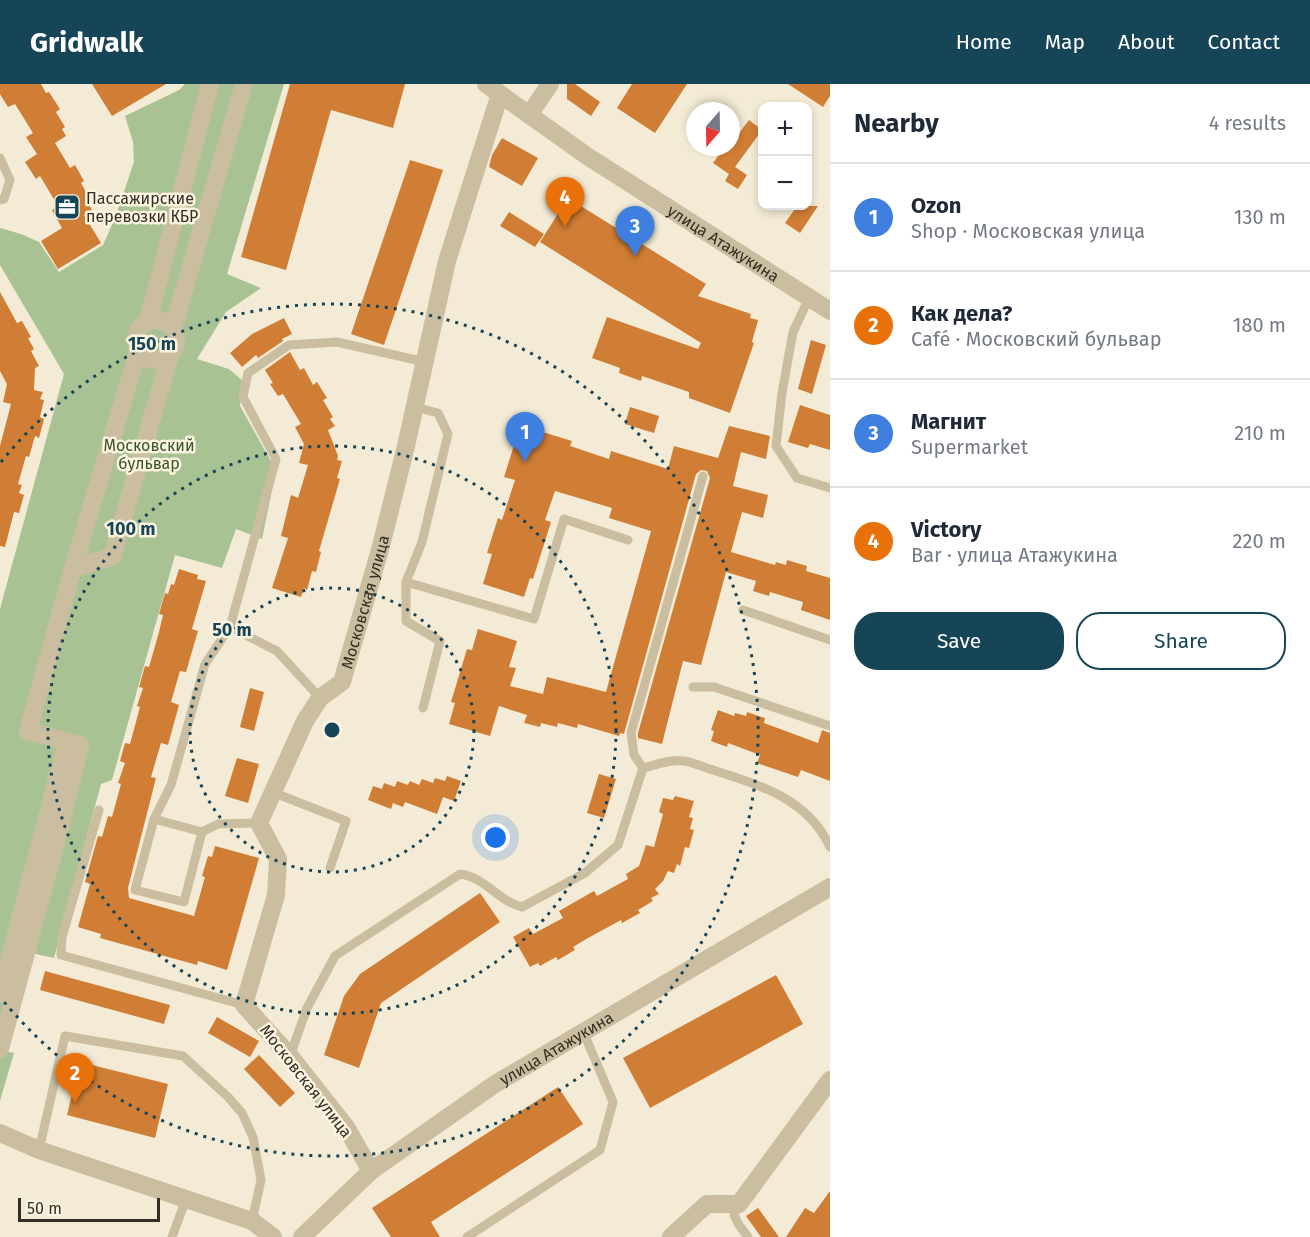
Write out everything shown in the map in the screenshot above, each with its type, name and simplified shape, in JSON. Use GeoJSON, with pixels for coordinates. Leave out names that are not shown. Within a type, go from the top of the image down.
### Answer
{"type":"FeatureCollection","features":[{"type":"Feature","properties":{"kind":"street"},"geometry":{"type":"LineString","coordinates":[[148,321],[210,84]]}},
{"type":"Feature","properties":{"kind":"street"},"geometry":{"type":"LineString","coordinates":[[73,568],[112,557],[170,355],[177,342],[173,328],[244,84]]}},
{"type":"Feature","properties":{"kind":"street"},"geometry":{"type":"LineString","coordinates":[[529,115],[550,84]]}},
{"type":"Feature","properties":{"kind":"street","name":"улица Атажукина"},"geometry":{"type":"LineString","coordinates":[[493,89],[587,156],[830,310]]}},
{"type":"Feature","properties":{"kind":"street","name":"Московская улица"},"geometry":{"type":"LineString","coordinates":[[259,823],[305,721],[320,698],[342,682],[381,546],[447,261],[493,89]]}},
{"type":"Feature","properties":{"kind":"street"},"geometry":{"type":"LineString","coordinates":[[0,1049],[5,995],[53,827],[67,742],[28,731],[73,568],[138,351],[136,337],[142,325],[148,321],[162,321],[173,328]]}},
{"type":"Feature","properties":{"kind":"street"},"geometry":{"type":"LineString","coordinates":[[138,351],[150,360],[164,359],[170,355]]}},
{"type":"Feature","properties":{"kind":"street"},"geometry":{"type":"LineString","coordinates":[[244,1005],[276,895],[278,859],[259,823]]}},
{"type":"Feature","properties":{"kind":"street","name":"улица Атажукина"},"geometry":{"type":"LineString","coordinates":[[302,1237],[370,1171],[495,1083],[830,887]]}},
{"type":"Feature","properties":{"kind":"street","name":"Московская улица"},"geometry":{"type":"LineString","coordinates":[[244,1005],[290,1056],[346,1127],[370,1171]]}},
{"type":"Feature","properties":{"kind":"street"},"geometry":{"type":"LineString","coordinates":[[671,1237],[707,1204],[740,1204],[830,1080]]}},
{"type":"Feature","properties":{"kind":"street"},"geometry":{"type":"LineString","coordinates":[[0,1133],[39,1150],[252,1221],[273,1237]]}},
{"type":"Feature","properties":{"kind":"lane"},"geometry":{"type":"LineString","coordinates":[[0,158],[10,180],[4,199],[0,200]]}},
{"type":"Feature","properties":{"kind":"lane"},"geometry":{"type":"LineString","coordinates":[[809,298],[793,332],[782,393],[776,446],[797,478],[830,488]]}},
{"type":"Feature","properties":{"kind":"lane"},"geometry":{"type":"LineString","coordinates":[[202,832],[184,903],[135,890],[154,819],[171,785],[205,664],[230,627],[276,459],[243,398],[248,373],[289,345],[337,342],[425,362]]}},
{"type":"Feature","properties":{"kind":"lane"},"geometry":{"type":"LineString","coordinates":[[415,407],[438,413],[448,434],[422,542],[406,582],[406,621],[440,640],[423,708]]}},
{"type":"Feature","properties":{"kind":"lane"},"geometry":{"type":"LineString","coordinates":[[643,768],[634,755],[631,733],[703,476]]}},
{"type":"Feature","properties":{"kind":"lane"},"geometry":{"type":"LineString","coordinates":[[406,582],[534,619],[564,519],[628,540]]}},
{"type":"Feature","properties":{"kind":"lane"},"geometry":{"type":"LineString","coordinates":[[742,610],[830,640]]}},
{"type":"Feature","properties":{"kind":"lane"},"geometry":{"type":"LineString","coordinates":[[230,627],[277,651],[320,698]]}},
{"type":"Feature","properties":{"kind":"lane"},"geometry":{"type":"LineString","coordinates":[[693,687],[714,687],[830,726]]}},
{"type":"Feature","properties":{"kind":"lane"},"geometry":{"type":"LineString","coordinates":[[643,768],[665,762],[683,761],[746,780],[792,801],[814,820],[830,847]]}},
{"type":"Feature","properties":{"kind":"lane"},"geometry":{"type":"LineString","coordinates":[[290,1056],[307,1008],[335,956],[460,874],[470,875],[483,881],[512,905],[522,908],[585,873],[618,845],[643,768]]}},
{"type":"Feature","properties":{"kind":"lane"},"geometry":{"type":"LineString","coordinates":[[272,792],[346,822],[330,868]]}},
{"type":"Feature","properties":{"kind":"lane"},"geometry":{"type":"LineString","coordinates":[[99,810],[63,937],[61,955],[244,1005]]}},
{"type":"Feature","properties":{"kind":"lane"},"geometry":{"type":"LineString","coordinates":[[154,819],[202,832],[218,824],[259,823]]}},
{"type":"Feature","properties":{"kind":"lane"},"geometry":{"type":"LineString","coordinates":[[467,1237],[600,1150],[613,1102],[583,1031]]}},
{"type":"Feature","properties":{"kind":"lane"},"geometry":{"type":"LineString","coordinates":[[39,1150],[65,1036],[183,1056],[242,1113],[253,1137],[261,1180],[252,1221]]}},
{"type":"Feature","properties":{"kind":"lane"},"geometry":{"type":"LineString","coordinates":[[172,1237],[186,1199]]}},
{"type":"Feature","properties":{"kind":"lane"},"geometry":{"type":"LineString","coordinates":[[740,1204],[734,1215],[748,1237]]}},
{"type":"Feature","properties":{"kind":"green space","name":"Московский бульвар"},"geometry":{"type":"Polygon","coordinates":[[[185,84],[284,84],[227,274],[261,288],[226,312],[197,359],[229,369],[243,381],[240,406],[276,470],[262,539],[236,529],[222,568],[175,555],[112,780],[101,784],[54,958],[31,953],[5,1051],[14,1053],[0,1101],[0,609],[64,374],[0,265],[0,228],[39,242],[59,272],[103,245],[134,162],[133,142],[125,116],[179,90],[185,84]]]}},
{"type":"Feature","properties":{"kind":"building"},"geometry":{"type":"Polygon","coordinates":[[[0,84],[41,84],[46,93],[49,92],[60,109],[56,112],[65,127],[62,129],[66,136],[55,143],[70,168],[75,165],[84,181],[81,183],[91,201],[88,203],[92,210],[84,215],[101,243],[58,269],[41,241],[62,228],[52,210],[58,206],[40,176],[36,179],[25,162],[37,154],[26,137],[33,133],[15,104],[8,107],[0,94],[0,84]]]}},
{"type":"Feature","properties":{"kind":"building"},"geometry":{"type":"Polygon","coordinates":[[[92,84],[166,84],[112,116],[92,84]]]}},
{"type":"Feature","properties":{"kind":"building"},"geometry":{"type":"Polygon","coordinates":[[[290,84],[405,84],[393,128],[331,110],[286,270],[241,257],[290,84]]]}},
{"type":"Feature","properties":{"kind":"building"},"geometry":{"type":"Polygon","coordinates":[[[567,84],[575,84],[600,102],[591,116],[567,99],[567,84]]]}},
{"type":"Feature","properties":{"kind":"building"},"geometry":{"type":"Polygon","coordinates":[[[632,84],[687,84],[655,133],[617,108],[632,84]]]}},
{"type":"Feature","properties":{"kind":"building"},"geometry":{"type":"Polygon","coordinates":[[[788,84],[830,84],[830,96],[823,107],[788,84]]]}},
{"type":"Feature","properties":{"kind":"building"},"geometry":{"type":"Polygon","coordinates":[[[749,120],[758,127],[758,135],[735,167],[747,175],[738,189],[725,181],[729,174],[713,163],[718,156],[740,156],[740,132],[749,120]]]}},
{"type":"Feature","properties":{"kind":"building"},"geometry":{"type":"Polygon","coordinates":[[[502,138],[538,158],[522,186],[489,167],[492,155],[502,138]]]}},
{"type":"Feature","properties":{"kind":"building"},"geometry":{"type":"Polygon","coordinates":[[[410,160],[443,170],[384,345],[351,334],[410,160]]]}},
{"type":"Feature","properties":{"kind":"building"},"geometry":{"type":"Polygon","coordinates":[[[568,198],[706,284],[698,296],[751,314],[750,318],[758,320],[752,342],[754,343],[730,413],[689,398],[689,392],[642,376],[641,381],[619,373],[620,368],[592,358],[607,317],[698,349],[701,343],[540,242],[568,198]]]}},
{"type":"Feature","properties":{"kind":"building"},"geometry":{"type":"Polygon","coordinates":[[[812,206],[818,206],[800,233],[785,223],[794,210],[812,210],[812,206]]]}},
{"type":"Feature","properties":{"kind":"building"},"geometry":{"type":"Polygon","coordinates":[[[509,212],[544,234],[535,247],[500,226],[509,212]]]}},
{"type":"Feature","properties":{"kind":"building"},"geometry":{"type":"Polygon","coordinates":[[[0,292],[17,323],[22,321],[31,337],[28,338],[34,349],[31,351],[39,366],[35,368],[34,390],[43,392],[40,399],[44,400],[40,417],[44,419],[39,438],[35,436],[29,457],[26,456],[18,484],[22,485],[19,493],[24,495],[19,513],[14,512],[5,547],[0,546],[0,446],[11,404],[3,402],[7,384],[0,371],[0,292]]]}},
{"type":"Feature","properties":{"kind":"building"},"geometry":{"type":"Polygon","coordinates":[[[284,318],[292,334],[258,358],[256,355],[242,367],[230,353],[252,334],[284,318]]]}},
{"type":"Feature","properties":{"kind":"building"},"geometry":{"type":"Polygon","coordinates":[[[811,340],[826,345],[812,394],[798,389],[811,340]]]}},
{"type":"Feature","properties":{"kind":"building"},"geometry":{"type":"Polygon","coordinates":[[[290,352],[300,370],[304,368],[313,385],[317,382],[327,398],[323,400],[333,417],[330,419],[335,426],[328,430],[338,456],[337,460],[342,461],[337,478],[340,479],[319,551],[321,552],[316,572],[312,571],[307,590],[304,588],[301,597],[272,588],[288,538],[281,536],[291,495],[298,498],[308,465],[299,463],[304,444],[295,427],[301,424],[283,394],[278,396],[270,384],[273,383],[265,370],[290,352]]]}},
{"type":"Feature","properties":{"kind":"building"},"geometry":{"type":"Polygon","coordinates":[[[800,405],[830,415],[830,450],[810,444],[808,448],[788,442],[800,405]]]}},
{"type":"Feature","properties":{"kind":"building"},"geometry":{"type":"Polygon","coordinates":[[[630,407],[659,416],[654,433],[625,424],[630,407]]]}},
{"type":"Feature","properties":{"kind":"building"},"geometry":{"type":"Polygon","coordinates":[[[729,426],[770,436],[766,459],[741,452],[733,486],[768,495],[763,518],[742,512],[731,552],[775,565],[776,562],[786,565],[787,560],[807,566],[806,571],[830,578],[830,620],[801,610],[803,602],[770,592],[769,596],[753,591],[756,581],[726,572],[701,665],[683,661],[662,744],[638,738],[710,478],[707,471],[701,470],[696,474],[624,734],[620,733],[619,736],[578,724],[577,728],[558,723],[557,727],[541,723],[540,727],[524,723],[527,715],[499,706],[490,736],[449,724],[455,703],[451,702],[467,649],[472,650],[478,629],[517,641],[509,667],[516,668],[510,686],[543,694],[547,677],[606,692],[651,531],[609,518],[612,508],[555,491],[545,520],[551,522],[533,579],[530,578],[524,597],[483,584],[492,554],[487,553],[498,518],[502,520],[515,480],[504,477],[516,439],[522,441],[525,433],[534,435],[536,430],[572,441],[570,446],[609,459],[611,451],[668,469],[674,446],[718,458],[729,426]]]}},
{"type":"Feature","properties":{"kind":"building"},"geometry":{"type":"Polygon","coordinates":[[[179,569],[198,575],[197,579],[206,581],[192,629],[198,631],[186,672],[180,671],[171,702],[179,705],[168,745],[161,743],[151,777],[156,778],[128,888],[129,898],[194,916],[205,877],[202,876],[208,856],[212,857],[215,846],[259,858],[227,970],[198,961],[197,965],[100,938],[101,934],[78,927],[90,884],[85,882],[98,836],[102,837],[108,816],[112,817],[121,784],[118,783],[125,763],[120,761],[125,743],[130,744],[140,707],[137,706],[143,688],[139,687],[145,666],[149,667],[159,632],[163,615],[159,614],[165,593],[168,594],[171,584],[174,585],[179,569]]]}},
{"type":"Feature","properties":{"kind":"building"},"geometry":{"type":"Polygon","coordinates":[[[250,688],[264,692],[254,731],[240,727],[250,688]]]}},
{"type":"Feature","properties":{"kind":"building"},"geometry":{"type":"Polygon","coordinates":[[[718,710],[734,716],[735,713],[746,716],[747,712],[765,718],[764,723],[818,743],[822,730],[830,733],[830,781],[801,770],[798,777],[757,763],[760,755],[728,743],[727,747],[711,741],[714,731],[711,730],[718,710]]]}},
{"type":"Feature","properties":{"kind":"building"},"geometry":{"type":"Polygon","coordinates":[[[237,758],[259,764],[248,803],[225,796],[237,758]]]}},
{"type":"Feature","properties":{"kind":"building"},"geometry":{"type":"Polygon","coordinates":[[[599,774],[616,779],[604,818],[587,813],[599,774]]]}},
{"type":"Feature","properties":{"kind":"building"},"geometry":{"type":"Polygon","coordinates":[[[447,776],[461,781],[454,801],[443,797],[437,814],[405,802],[403,807],[393,803],[391,809],[368,800],[373,786],[382,789],[384,783],[395,787],[397,781],[408,785],[410,781],[419,785],[422,779],[433,783],[435,778],[445,781],[447,776]]]}},
{"type":"Feature","properties":{"kind":"building"},"geometry":{"type":"Polygon","coordinates":[[[675,796],[694,801],[689,817],[693,818],[690,829],[694,830],[689,848],[685,847],[680,866],[677,864],[674,873],[668,871],[663,881],[655,889],[659,894],[651,898],[653,901],[638,910],[640,913],[622,923],[621,920],[588,938],[573,947],[575,950],[558,960],[556,957],[540,966],[538,963],[530,967],[513,937],[529,928],[533,934],[563,918],[559,911],[594,891],[597,896],[628,879],[626,874],[639,866],[646,845],[654,847],[663,814],[659,812],[663,798],[673,800],[675,796]]]}},
{"type":"Feature","properties":{"kind":"building"},"geometry":{"type":"Polygon","coordinates":[[[480,893],[500,922],[381,1003],[359,1068],[324,1055],[344,996],[360,974],[480,893]]]}},
{"type":"Feature","properties":{"kind":"building"},"geometry":{"type":"Polygon","coordinates":[[[45,971],[170,1005],[164,1024],[40,990],[45,971]]]}},
{"type":"Feature","properties":{"kind":"building"},"geometry":{"type":"Polygon","coordinates":[[[776,975],[803,1024],[650,1108],[623,1058],[776,975]]]}},
{"type":"Feature","properties":{"kind":"building"},"geometry":{"type":"Polygon","coordinates":[[[217,1017],[259,1041],[250,1057],[208,1033],[217,1017]]]}},
{"type":"Feature","properties":{"kind":"building"},"geometry":{"type":"Polygon","coordinates":[[[259,1055],[295,1093],[280,1107],[244,1069],[259,1055]]]}},
{"type":"Feature","properties":{"kind":"building"},"geometry":{"type":"Polygon","coordinates":[[[80,1062],[168,1084],[155,1138],[67,1115],[80,1062]]]}},
{"type":"Feature","properties":{"kind":"building"},"geometry":{"type":"Polygon","coordinates":[[[558,1087],[583,1124],[431,1222],[440,1237],[391,1237],[372,1208],[558,1087]]]}},
{"type":"Feature","properties":{"kind":"building"},"geometry":{"type":"Polygon","coordinates":[[[830,1191],[830,1237],[786,1237],[805,1208],[814,1213],[830,1191]]]}},
{"type":"Feature","properties":{"kind":"building"},"geometry":{"type":"Polygon","coordinates":[[[758,1208],[779,1237],[761,1237],[746,1216],[758,1208]]]}},
{"type":"Feature","properties":{"kind":"place","name":"Пассажирские перевозки КБР"},"geometry":{"type":"Point","coordinates":[67,207]}},
{"type":"Feature","properties":{"kind":"place","name":"Victory"},"geometry":{"type":"Point","coordinates":[565,227]}},
{"type":"Feature","properties":{"kind":"place","name":"Магнит"},"geometry":{"type":"Point","coordinates":[635,256]}},
{"type":"Feature","properties":{"kind":"place","name":"Ozon"},"geometry":{"type":"Point","coordinates":[525,462]}},
{"type":"Feature","properties":{"kind":"place","name":"Как дела?"},"geometry":{"type":"Point","coordinates":[75,1103]}}]}
